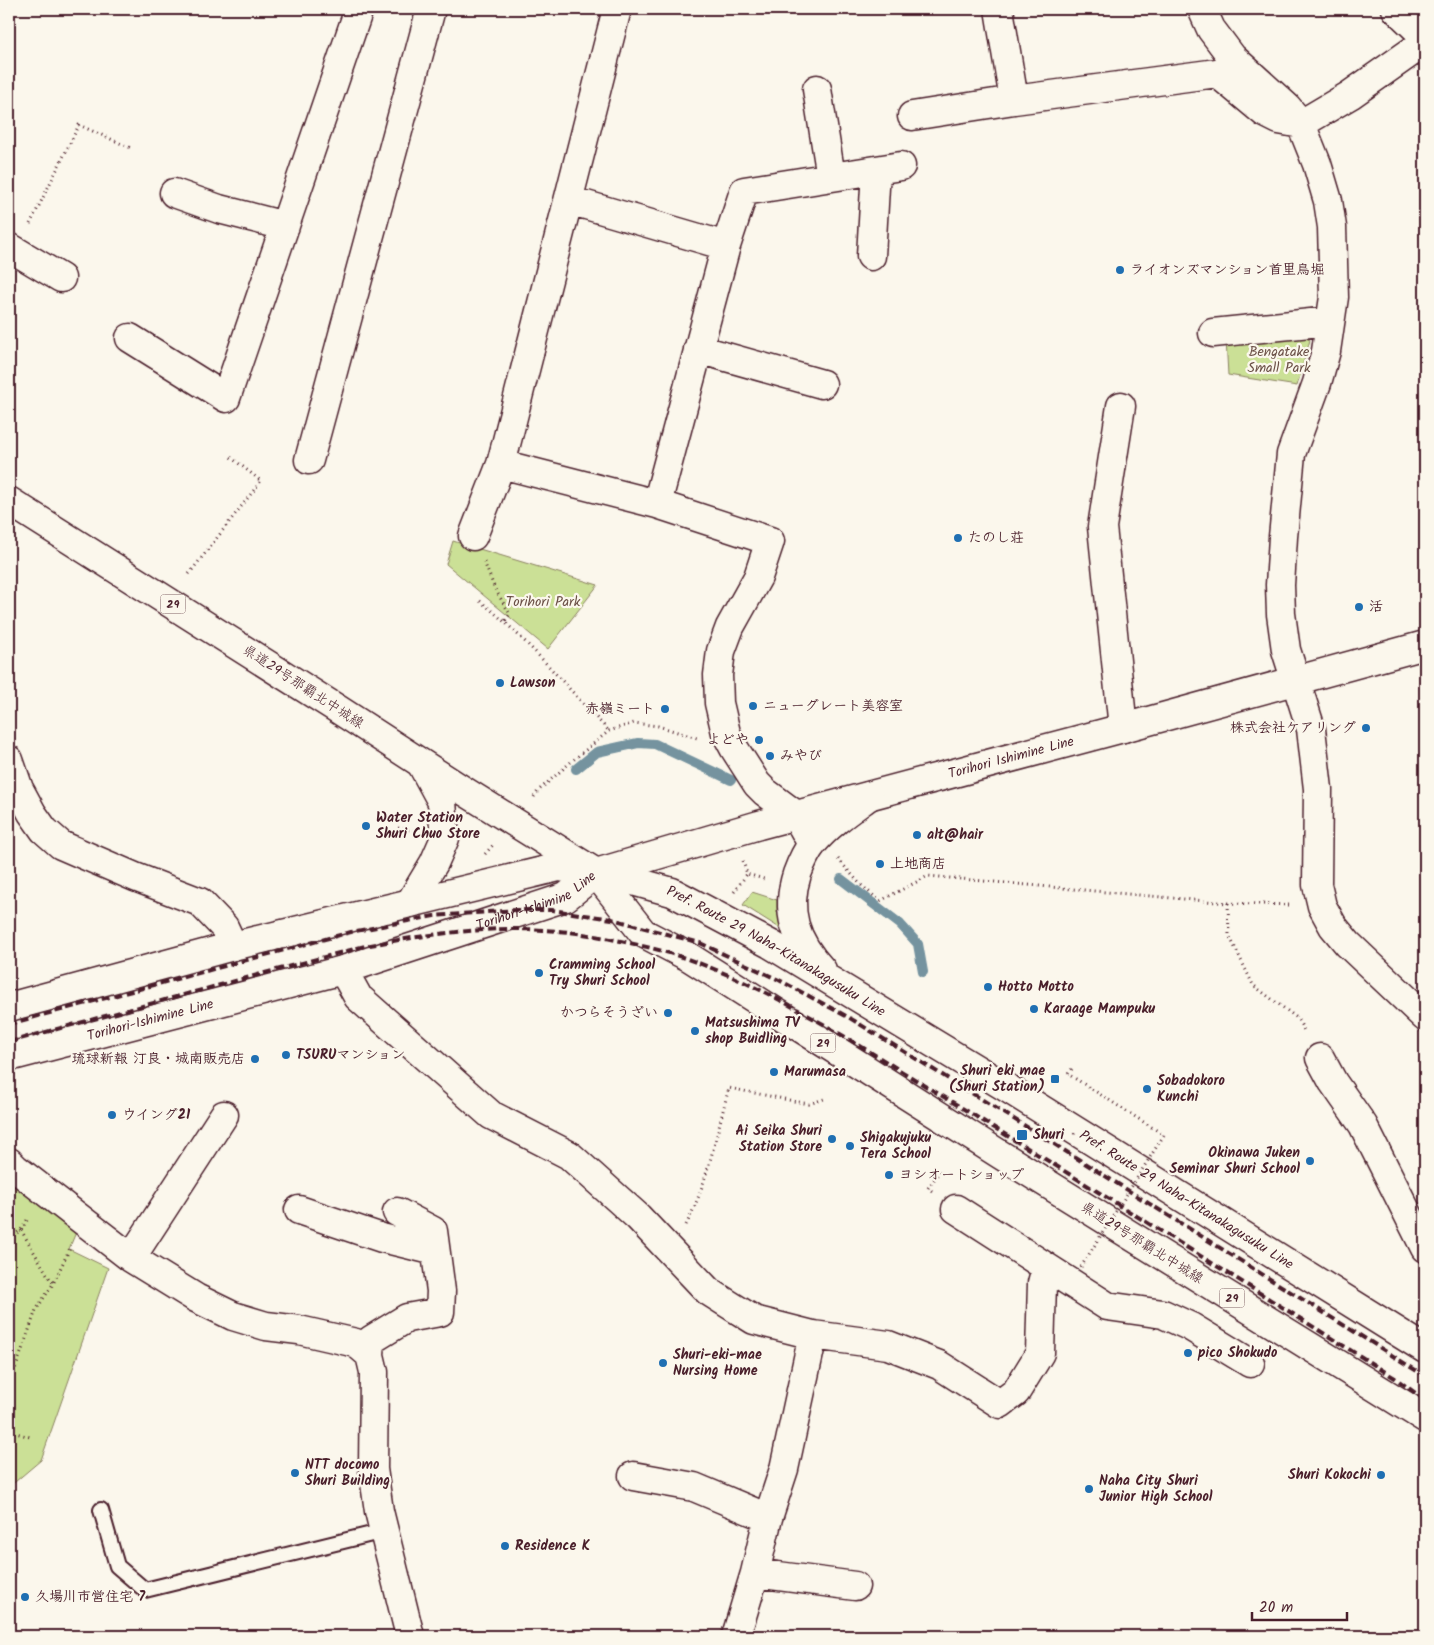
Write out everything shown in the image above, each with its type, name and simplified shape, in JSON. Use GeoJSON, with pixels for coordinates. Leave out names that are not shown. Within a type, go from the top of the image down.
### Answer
{"type":"FeatureCollection","features":[{"type":"Feature","properties":{"kind":"street"},"geometry":{"type":"LineString","coordinates":[[130,338],[226,398],[359,9]]}},
{"type":"Feature","properties":{"kind":"street"},"geometry":{"type":"LineString","coordinates":[[309,460],[431,9]]}},
{"type":"Feature","properties":{"kind":"street"},"geometry":{"type":"LineString","coordinates":[[473,536],[501,464],[570,200],[617,9]]}},
{"type":"Feature","properties":{"kind":"street"},"geometry":{"type":"LineString","coordinates":[[999,9],[1014,100]]}},
{"type":"Feature","properties":{"kind":"street"},"geometry":{"type":"LineString","coordinates":[[1202,9],[1211,29],[1232,57],[1287,107],[1301,124],[1318,164],[1328,201],[1332,227],[1334,297],[1326,351],[1318,383],[1291,454],[1282,546],[1281,614],[1286,650],[1294,681],[1311,729],[1319,826],[1317,885],[1322,906],[1333,926],[1348,944],[1425,1018]]}},
{"type":"Feature","properties":{"kind":"street"},"geometry":{"type":"LineString","coordinates":[[1396,9],[1419,31],[1425,32]]}},
{"type":"Feature","properties":{"kind":"street"},"geometry":{"type":"LineString","coordinates":[[912,116],[1014,100],[1217,73],[1265,113],[1279,120],[1301,124],[1357,90],[1421,45],[1425,40]]}},
{"type":"Feature","properties":{"kind":"street"},"geometry":{"type":"LineString","coordinates":[[817,89],[831,176]]}},
{"type":"Feature","properties":{"kind":"street"},"geometry":{"type":"LineString","coordinates":[[657,504],[726,246],[744,191],[889,168],[871,256]]}},
{"type":"Feature","properties":{"kind":"street"},"geometry":{"type":"LineString","coordinates":[[174,193],[219,209],[285,226]]}},
{"type":"Feature","properties":{"kind":"street"},"geometry":{"type":"LineString","coordinates":[[570,200],[726,246]]}},
{"type":"Feature","properties":{"kind":"street"},"geometry":{"type":"LineString","coordinates":[[12,249],[61,278]]}},
{"type":"Feature","properties":{"kind":"street"},"geometry":{"type":"LineString","coordinates":[[1213,333],[1330,321]]}},
{"type":"Feature","properties":{"kind":"street"},"geometry":{"type":"LineString","coordinates":[[698,349],[822,384]]}},
{"type":"Feature","properties":{"kind":"street"},"geometry":{"type":"LineString","coordinates":[[1121,406],[1102,527],[1123,728]]}},
{"type":"Feature","properties":{"kind":"street"},"geometry":{"type":"LineString","coordinates":[[501,464],[657,504],[770,541],[758,577],[730,627],[721,651],[718,675],[719,703],[726,733],[757,784],[764,792],[796,815],[824,850]]}},
{"type":"Feature","properties":{"kind":"street","name":"県道29号那覇北中城線"},"geometry":{"type":"LineString","coordinates":[[9,501],[596,873],[643,933],[689,957],[1001,1156],[1425,1418]]}},
{"type":"Feature","properties":{"kind":"street","name":"Torihori Ishimine Line"},"geometry":{"type":"LineString","coordinates":[[596,873],[796,815],[1425,645]]}},
{"type":"Feature","properties":{"kind":"street"},"geometry":{"type":"LineString","coordinates":[[9,760],[14,792],[44,830],[62,845],[200,902],[224,927],[233,946]]}},
{"type":"Feature","properties":{"kind":"street"},"geometry":{"type":"LineString","coordinates":[[410,903],[434,864],[445,838],[442,802],[421,763]]}},
{"type":"Feature","properties":{"kind":"street"},"geometry":{"type":"LineString","coordinates":[[836,985],[816,964],[803,945],[794,925],[791,910],[793,887],[801,863],[824,850],[832,824],[869,796]]}},
{"type":"Feature","properties":{"kind":"street","name":"Torihori-Ishimine Line"},"geometry":{"type":"LineString","coordinates":[[9,1007],[233,946],[559,867],[596,873]]}},
{"type":"Feature","properties":{"kind":"street","name":"Torihori-Ishimine Line"},"geometry":{"type":"LineString","coordinates":[[9,1058],[343,970],[566,897],[596,873]]}},
{"type":"Feature","properties":{"kind":"street","name":"Pref. Route 29 Naha-Kitanakagusuku Line"},"geometry":{"type":"LineString","coordinates":[[596,873],[672,892],[770,944],[1004,1086],[1425,1349]]}},
{"type":"Feature","properties":{"kind":"street"},"geometry":{"type":"LineString","coordinates":[[343,970],[358,997],[491,1115],[569,1155],[638,1217],[708,1291],[754,1320],[813,1335],[888,1345],[937,1369],[1000,1404],[1016,1392],[1040,1353],[1042,1283],[1046,1268]]}},
{"type":"Feature","properties":{"kind":"street"},"geometry":{"type":"LineString","coordinates":[[1320,1058],[1363,1125],[1425,1248]]}},
{"type":"Feature","properties":{"kind":"street"},"geometry":{"type":"LineString","coordinates":[[131,1258],[224,1115]]}},
{"type":"Feature","properties":{"kind":"street"},"geometry":{"type":"LineString","coordinates":[[11,1168],[83,1220],[131,1258],[196,1298],[233,1316],[266,1326],[299,1330],[356,1344],[370,1355]]}},
{"type":"Feature","properties":{"kind":"street"},"geometry":{"type":"LineString","coordinates":[[956,1209],[1107,1306],[1163,1314],[1191,1327],[1250,1363]]}},
{"type":"Feature","properties":{"kind":"street"},"geometry":{"type":"LineString","coordinates":[[299,1210],[382,1238],[435,1251]]}},
{"type":"Feature","properties":{"kind":"street"},"geometry":{"type":"LineString","coordinates":[[397,1212],[433,1231],[441,1291],[440,1312],[407,1318],[371,1340],[370,1355],[374,1372],[373,1469],[379,1511],[410,1636]]}},
{"type":"Feature","properties":{"kind":"street"},"geometry":{"type":"LineString","coordinates":[[736,1636],[755,1573],[768,1518],[784,1469],[813,1335]]}},
{"type":"Feature","properties":{"kind":"street"},"geometry":{"type":"LineString","coordinates":[[633,1476],[694,1487],[768,1518]]}},
{"type":"Feature","properties":{"kind":"street"},"geometry":{"type":"LineString","coordinates":[[755,1573],[855,1586]]}},
{"type":"Feature","properties":{"kind":"lane"},"geometry":{"type":"LineString","coordinates":[[101,1510],[117,1566],[145,1590],[384,1531]]}},
{"type":"Feature","properties":{"kind":"path"},"geometry":{"type":"LineString","coordinates":[[12,249],[79,125],[131,148]]}},
{"type":"Feature","properties":{"kind":"path"},"geometry":{"type":"LineString","coordinates":[[189,574],[261,481],[228,455]]}},
{"type":"Feature","properties":{"kind":"path"},"geometry":{"type":"LineString","coordinates":[[473,536],[495,588],[510,614],[505,621]]}},
{"type":"Feature","properties":{"kind":"path"},"geometry":{"type":"LineString","coordinates":[[480,602],[505,621],[541,656],[576,698],[609,730]]}},
{"type":"Feature","properties":{"kind":"path"},"geometry":{"type":"LineString","coordinates":[[534,798],[538,791],[609,730],[634,723],[650,725],[734,748]]}},
{"type":"Feature","properties":{"kind":"path"},"geometry":{"type":"LineString","coordinates":[[484,854],[495,843]]}},
{"type":"Feature","properties":{"kind":"path"},"geometry":{"type":"LineString","coordinates":[[824,850],[880,902],[928,876],[1228,903],[1322,906]]}},
{"type":"Feature","properties":{"kind":"path"},"geometry":{"type":"LineString","coordinates":[[742,858],[747,874]]}},
{"type":"Feature","properties":{"kind":"path"},"geometry":{"type":"LineString","coordinates":[[747,874],[772,882]]}},
{"type":"Feature","properties":{"kind":"path"},"geometry":{"type":"LineString","coordinates":[[731,897],[747,874]]}},
{"type":"Feature","properties":{"kind":"path"},"geometry":{"type":"LineString","coordinates":[[1228,903],[1228,935],[1253,985],[1297,1018],[1320,1058]]}},
{"type":"Feature","properties":{"kind":"path"},"geometry":{"type":"LineString","coordinates":[[1072,1069],[1068,1074],[1164,1135],[1081,1267]]}},
{"type":"Feature","properties":{"kind":"path"},"geometry":{"type":"LineString","coordinates":[[670,1251],[691,1215],[703,1182],[730,1088],[809,1104],[827,1098]]}},
{"type":"Feature","properties":{"kind":"path"},"geometry":{"type":"LineString","coordinates":[[928,1188],[940,1171]]}},
{"type":"Feature","properties":{"kind":"path"},"geometry":{"type":"LineString","coordinates":[[9,1387],[36,1310],[53,1284],[83,1220]]}},
{"type":"Feature","properties":{"kind":"path"},"geometry":{"type":"LineString","coordinates":[[21,1230],[53,1284]]}},
{"type":"Feature","properties":{"kind":"path"},"geometry":{"type":"LineString","coordinates":[[9,1431],[30,1437]]}},
{"type":"Feature","properties":{"kind":"green space","name":"Bengatake Small Park"},"geometry":{"type":"Polygon","coordinates":[[[1299,335],[1310,340],[1297,386],[1228,375],[1226,339],[1299,335]]]}},
{"type":"Feature","properties":{"kind":"green space","name":"Torihori Park"},"geometry":{"type":"Polygon","coordinates":[[[453,541],[598,585],[548,649],[446,564],[453,541]]]}},
{"type":"Feature","properties":{"kind":"green space"},"geometry":{"type":"Polygon","coordinates":[[[752,892],[777,900],[777,911],[781,927],[778,927],[743,905],[752,892]]]}},
{"type":"Feature","properties":{"kind":"green space"},"geometry":{"type":"Polygon","coordinates":[[[19,1176],[79,1225],[69,1249],[108,1268],[41,1460],[9,1487],[9,1185],[19,1176]]]}},
{"type":"Feature","properties":{"kind":"waterway"},"geometry":{"type":"LineString","coordinates":[[576,769],[597,752],[638,743],[655,744],[731,780]]}},
{"type":"Feature","properties":{"kind":"waterway"},"geometry":{"type":"LineString","coordinates":[[841,879],[900,924],[918,944],[923,972]]}},
{"type":"Feature","properties":{"kind":"railway"},"geometry":{"type":"LineString","coordinates":[[9,1024],[351,932],[434,916],[516,910],[552,910],[612,919],[700,943],[779,980],[848,1017],[1425,1376]]}},
{"type":"Feature","properties":{"kind":"railway"},"geometry":{"type":"LineString","coordinates":[[9,1042],[365,946],[409,938],[476,930],[521,929],[570,932],[651,948],[689,960],[765,992],[838,1033],[1170,1237],[1395,1378],[1425,1400]]}},
{"type":"Feature","properties":{"kind":"place","name":"ライオンズマンション首里鳥堀"},"geometry":{"type":"Point","coordinates":[1120,270]}},
{"type":"Feature","properties":{"kind":"place","name":"たのし荘"},"geometry":{"type":"Point","coordinates":[958,538]}},
{"type":"Feature","properties":{"kind":"place","name":"活"},"geometry":{"type":"Point","coordinates":[1359,607]}},
{"type":"Feature","properties":{"kind":"place","name":"Lawson"},"geometry":{"type":"Point","coordinates":[500,683]}},
{"type":"Feature","properties":{"kind":"place","name":"ニューグレート美容室"},"geometry":{"type":"Point","coordinates":[753,706]}},
{"type":"Feature","properties":{"kind":"place","name":"赤嶺ミート"},"geometry":{"type":"Point","coordinates":[665,709]}},
{"type":"Feature","properties":{"kind":"place","name":"株式会社ケアリング"},"geometry":{"type":"Point","coordinates":[1366,728]}},
{"type":"Feature","properties":{"kind":"place","name":"よどや"},"geometry":{"type":"Point","coordinates":[759,740]}},
{"type":"Feature","properties":{"kind":"place","name":"みやび"},"geometry":{"type":"Point","coordinates":[770,756]}},
{"type":"Feature","properties":{"kind":"place","name":"Water Station Shuri Chuo Store"},"geometry":{"type":"Point","coordinates":[366,826]}},
{"type":"Feature","properties":{"kind":"place","name":"alt@hair"},"geometry":{"type":"Point","coordinates":[917,835]}},
{"type":"Feature","properties":{"kind":"place","name":"上地商店"},"geometry":{"type":"Point","coordinates":[880,864]}},
{"type":"Feature","properties":{"kind":"place","name":"Cramming School Try Shuri School"},"geometry":{"type":"Point","coordinates":[539,973]}},
{"type":"Feature","properties":{"kind":"place","name":"Hotto Motto"},"geometry":{"type":"Point","coordinates":[988,987]}},
{"type":"Feature","properties":{"kind":"place","name":"Karaage Mampuku"},"geometry":{"type":"Point","coordinates":[1034,1009]}},
{"type":"Feature","properties":{"kind":"place","name":"かつらそうざい"},"geometry":{"type":"Point","coordinates":[668,1013]}},
{"type":"Feature","properties":{"kind":"place","name":"Matsushima TV shop Buidling"},"geometry":{"type":"Point","coordinates":[695,1031]}},
{"type":"Feature","properties":{"kind":"place","name":"TSURUマンション"},"geometry":{"type":"Point","coordinates":[286,1055]}},
{"type":"Feature","properties":{"kind":"place","name":"琉球新報 汀良・城南販売店"},"geometry":{"type":"Point","coordinates":[255,1059]}},
{"type":"Feature","properties":{"kind":"place","name":"Marumasa"},"geometry":{"type":"Point","coordinates":[774,1072]}},
{"type":"Feature","properties":{"kind":"place","name":"Shuri eki mae (Shuri Station)"},"geometry":{"type":"Point","coordinates":[1055,1079]}},
{"type":"Feature","properties":{"kind":"place","name":"Sobadokoro Kunchi"},"geometry":{"type":"Point","coordinates":[1147,1089]}},
{"type":"Feature","properties":{"kind":"place","name":"ウイング21"},"geometry":{"type":"Point","coordinates":[112,1115]}},
{"type":"Feature","properties":{"kind":"place","name":"Shuri"},"geometry":{"type":"Point","coordinates":[1022,1135]}},
{"type":"Feature","properties":{"kind":"place","name":"Ai Seika Shuri Station Store"},"geometry":{"type":"Point","coordinates":[832,1139]}},
{"type":"Feature","properties":{"kind":"place","name":"Shigakujuku Tera School"},"geometry":{"type":"Point","coordinates":[850,1146]}},
{"type":"Feature","properties":{"kind":"place","name":"Okinawa Juken Seminar Shuri School"},"geometry":{"type":"Point","coordinates":[1310,1161]}},
{"type":"Feature","properties":{"kind":"place","name":"ヨシオートショップ"},"geometry":{"type":"Point","coordinates":[889,1175]}},
{"type":"Feature","properties":{"kind":"place","name":"pico Shokudo"},"geometry":{"type":"Point","coordinates":[1188,1353]}},
{"type":"Feature","properties":{"kind":"place","name":"Shuri-eki-mae Nursing Home"},"geometry":{"type":"Point","coordinates":[663,1363]}},
{"type":"Feature","properties":{"kind":"place","name":"NTT docomo Shuri Building"},"geometry":{"type":"Point","coordinates":[295,1473]}},
{"type":"Feature","properties":{"kind":"place","name":"Shuri Kokochi"},"geometry":{"type":"Point","coordinates":[1381,1475]}},
{"type":"Feature","properties":{"kind":"place","name":"Naha City Shuri Junior High School"},"geometry":{"type":"Point","coordinates":[1089,1489]}},
{"type":"Feature","properties":{"kind":"place","name":"Residence K"},"geometry":{"type":"Point","coordinates":[505,1546]}},
{"type":"Feature","properties":{"kind":"place","name":"久場川市営住宅 7"},"geometry":{"type":"Point","coordinates":[25,1597]}}]}
